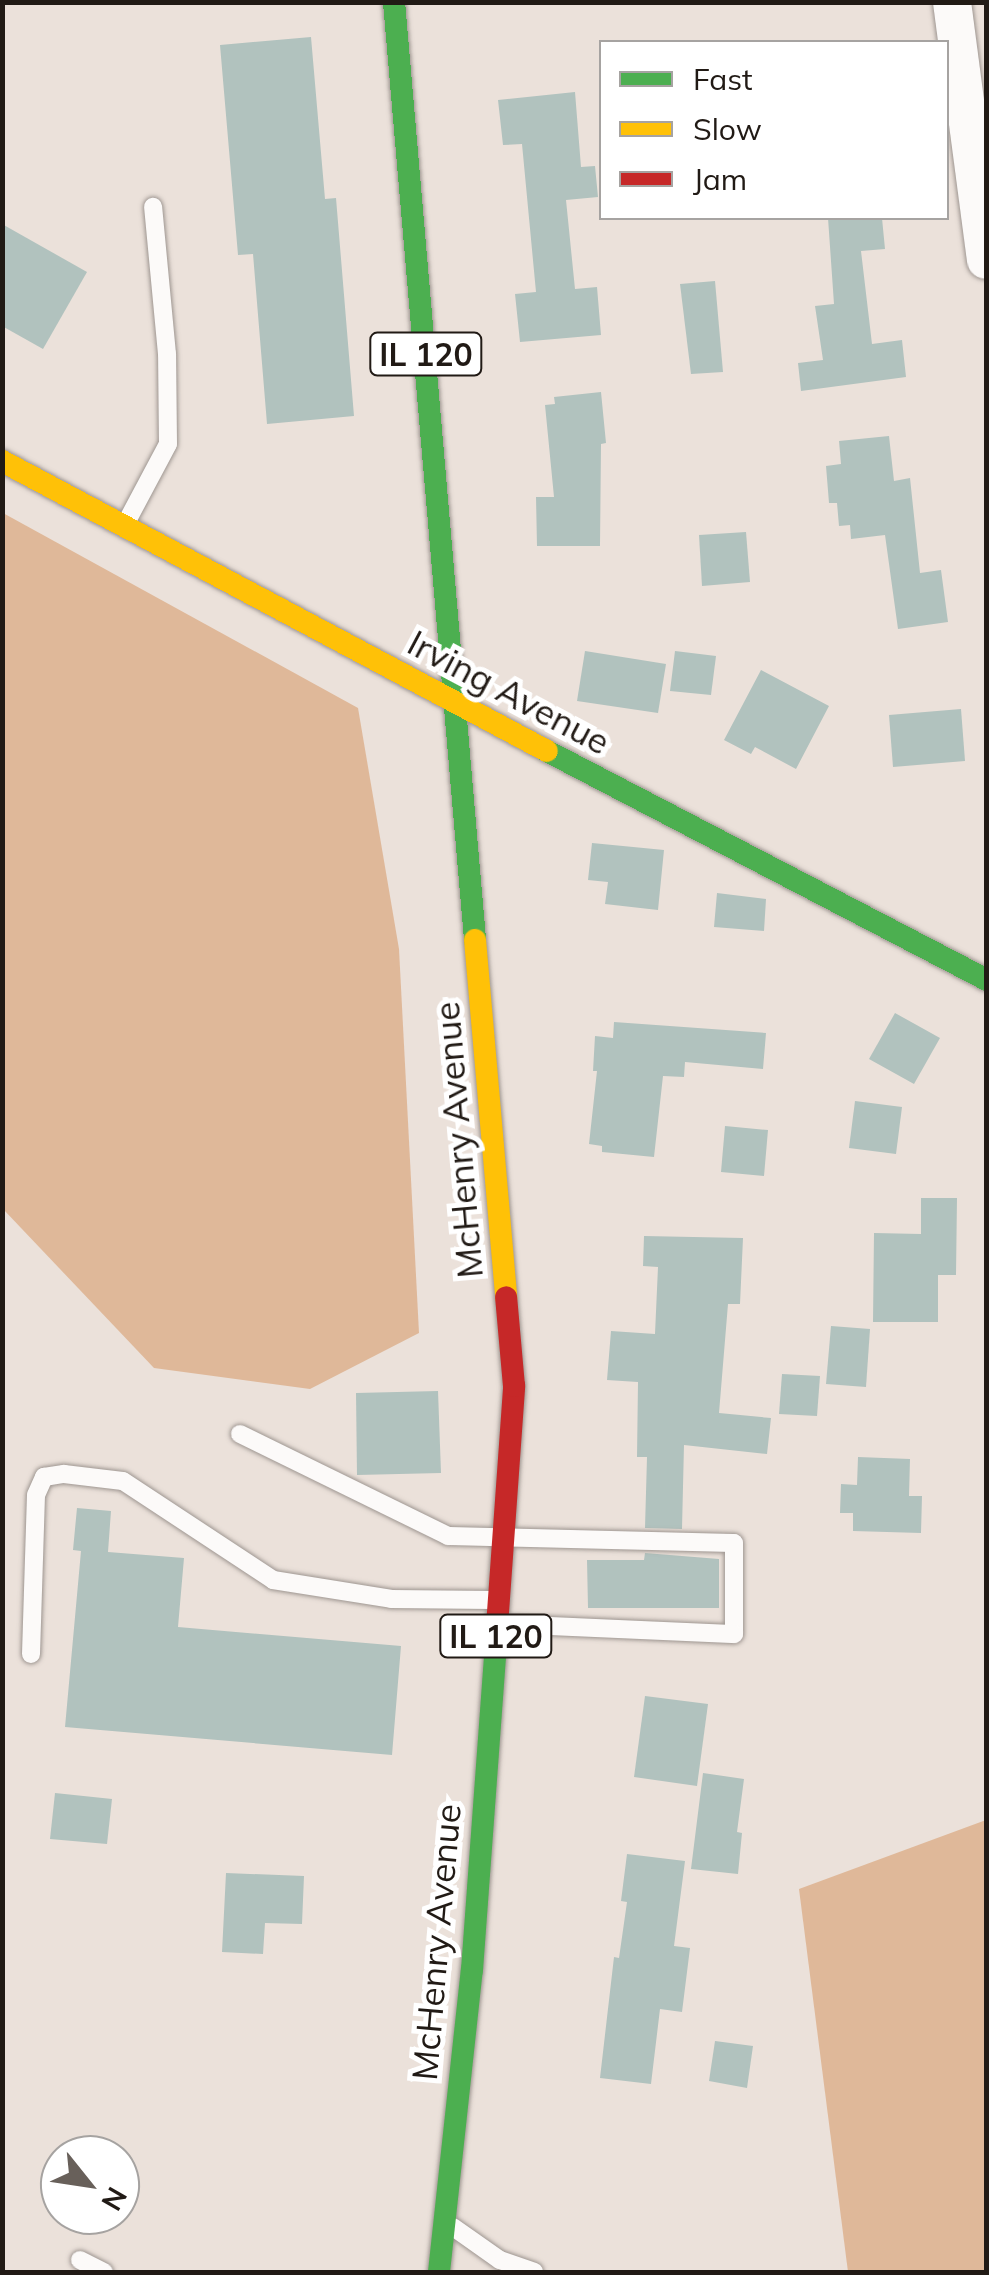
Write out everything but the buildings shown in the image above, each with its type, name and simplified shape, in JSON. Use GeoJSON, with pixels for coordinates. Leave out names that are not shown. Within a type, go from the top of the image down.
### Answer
{"type":"FeatureCollection","features":[{"type":"Feature","properties":{"kind":"main road","name":"McHenry Avenue"},"geometry":{"type":"LineString","coordinates":[[394,2],[514,1386],[472,1970],[439,2272]]}},
{"type":"Feature","properties":{"kind":"main road","name":"Irving Avenue"},"geometry":{"type":"LineString","coordinates":[[2,461],[457,705],[986,980]]}},
{"type":"Feature","properties":{"kind":"street"},"geometry":{"type":"LineString","coordinates":[[952,2],[986,260]]}},
{"type":"Feature","properties":{"kind":"lane"},"geometry":{"type":"LineString","coordinates":[[123,528],[168,444],[167,354],[153,207]]}},
{"type":"Feature","properties":{"kind":"lane"},"geometry":{"type":"LineString","coordinates":[[240,1434],[448,1536],[734,1543],[734,1634],[497,1624]]}},
{"type":"Feature","properties":{"kind":"lane"},"geometry":{"type":"LineString","coordinates":[[31,1654],[36,1495],[44,1477],[64,1474],[122,1481],[274,1580],[391,1600],[498,1600]]}},
{"type":"Feature","properties":{"kind":"lane"},"geometry":{"type":"LineString","coordinates":[[445,2222],[500,2260],[534,2272]]}},
{"type":"Feature","properties":{"kind":"lane"},"geometry":{"type":"LineString","coordinates":[[80,2260],[104,2272]]}},
{"type":"Feature","properties":{"kind":"shaded area"},"geometry":{"type":"Polygon","coordinates":[[[3,513],[358,708],[399,949],[419,1333],[310,1389],[154,1368],[3,1209],[3,513]]]}},
{"type":"Feature","properties":{"kind":"shaded area"},"geometry":{"type":"Polygon","coordinates":[[[986,1820],[986,2272],[848,2272],[799,1889],[986,1820]]]}},
{"type":"Feature","properties":{"kind":"traffic: fast"},"geometry":{"type":"LineString","coordinates":[[394,2],[475,940]]}},
{"type":"Feature","properties":{"kind":"traffic: fast"},"geometry":{"type":"LineString","coordinates":[[547,751],[986,980]]}},
{"type":"Feature","properties":{"kind":"traffic: fast"},"geometry":{"type":"LineString","coordinates":[[439,2272],[472,1970],[496,1640]]}},
{"type":"Feature","properties":{"kind":"traffic: slow"},"geometry":{"type":"LineString","coordinates":[[2,461],[547,751]]}},
{"type":"Feature","properties":{"kind":"traffic: slow"},"geometry":{"type":"LineString","coordinates":[[475,940],[506,1297]]}},
{"type":"Feature","properties":{"kind":"traffic: jam"},"geometry":{"type":"LineString","coordinates":[[496,1640],[514,1386],[506,1297]]}}]}
